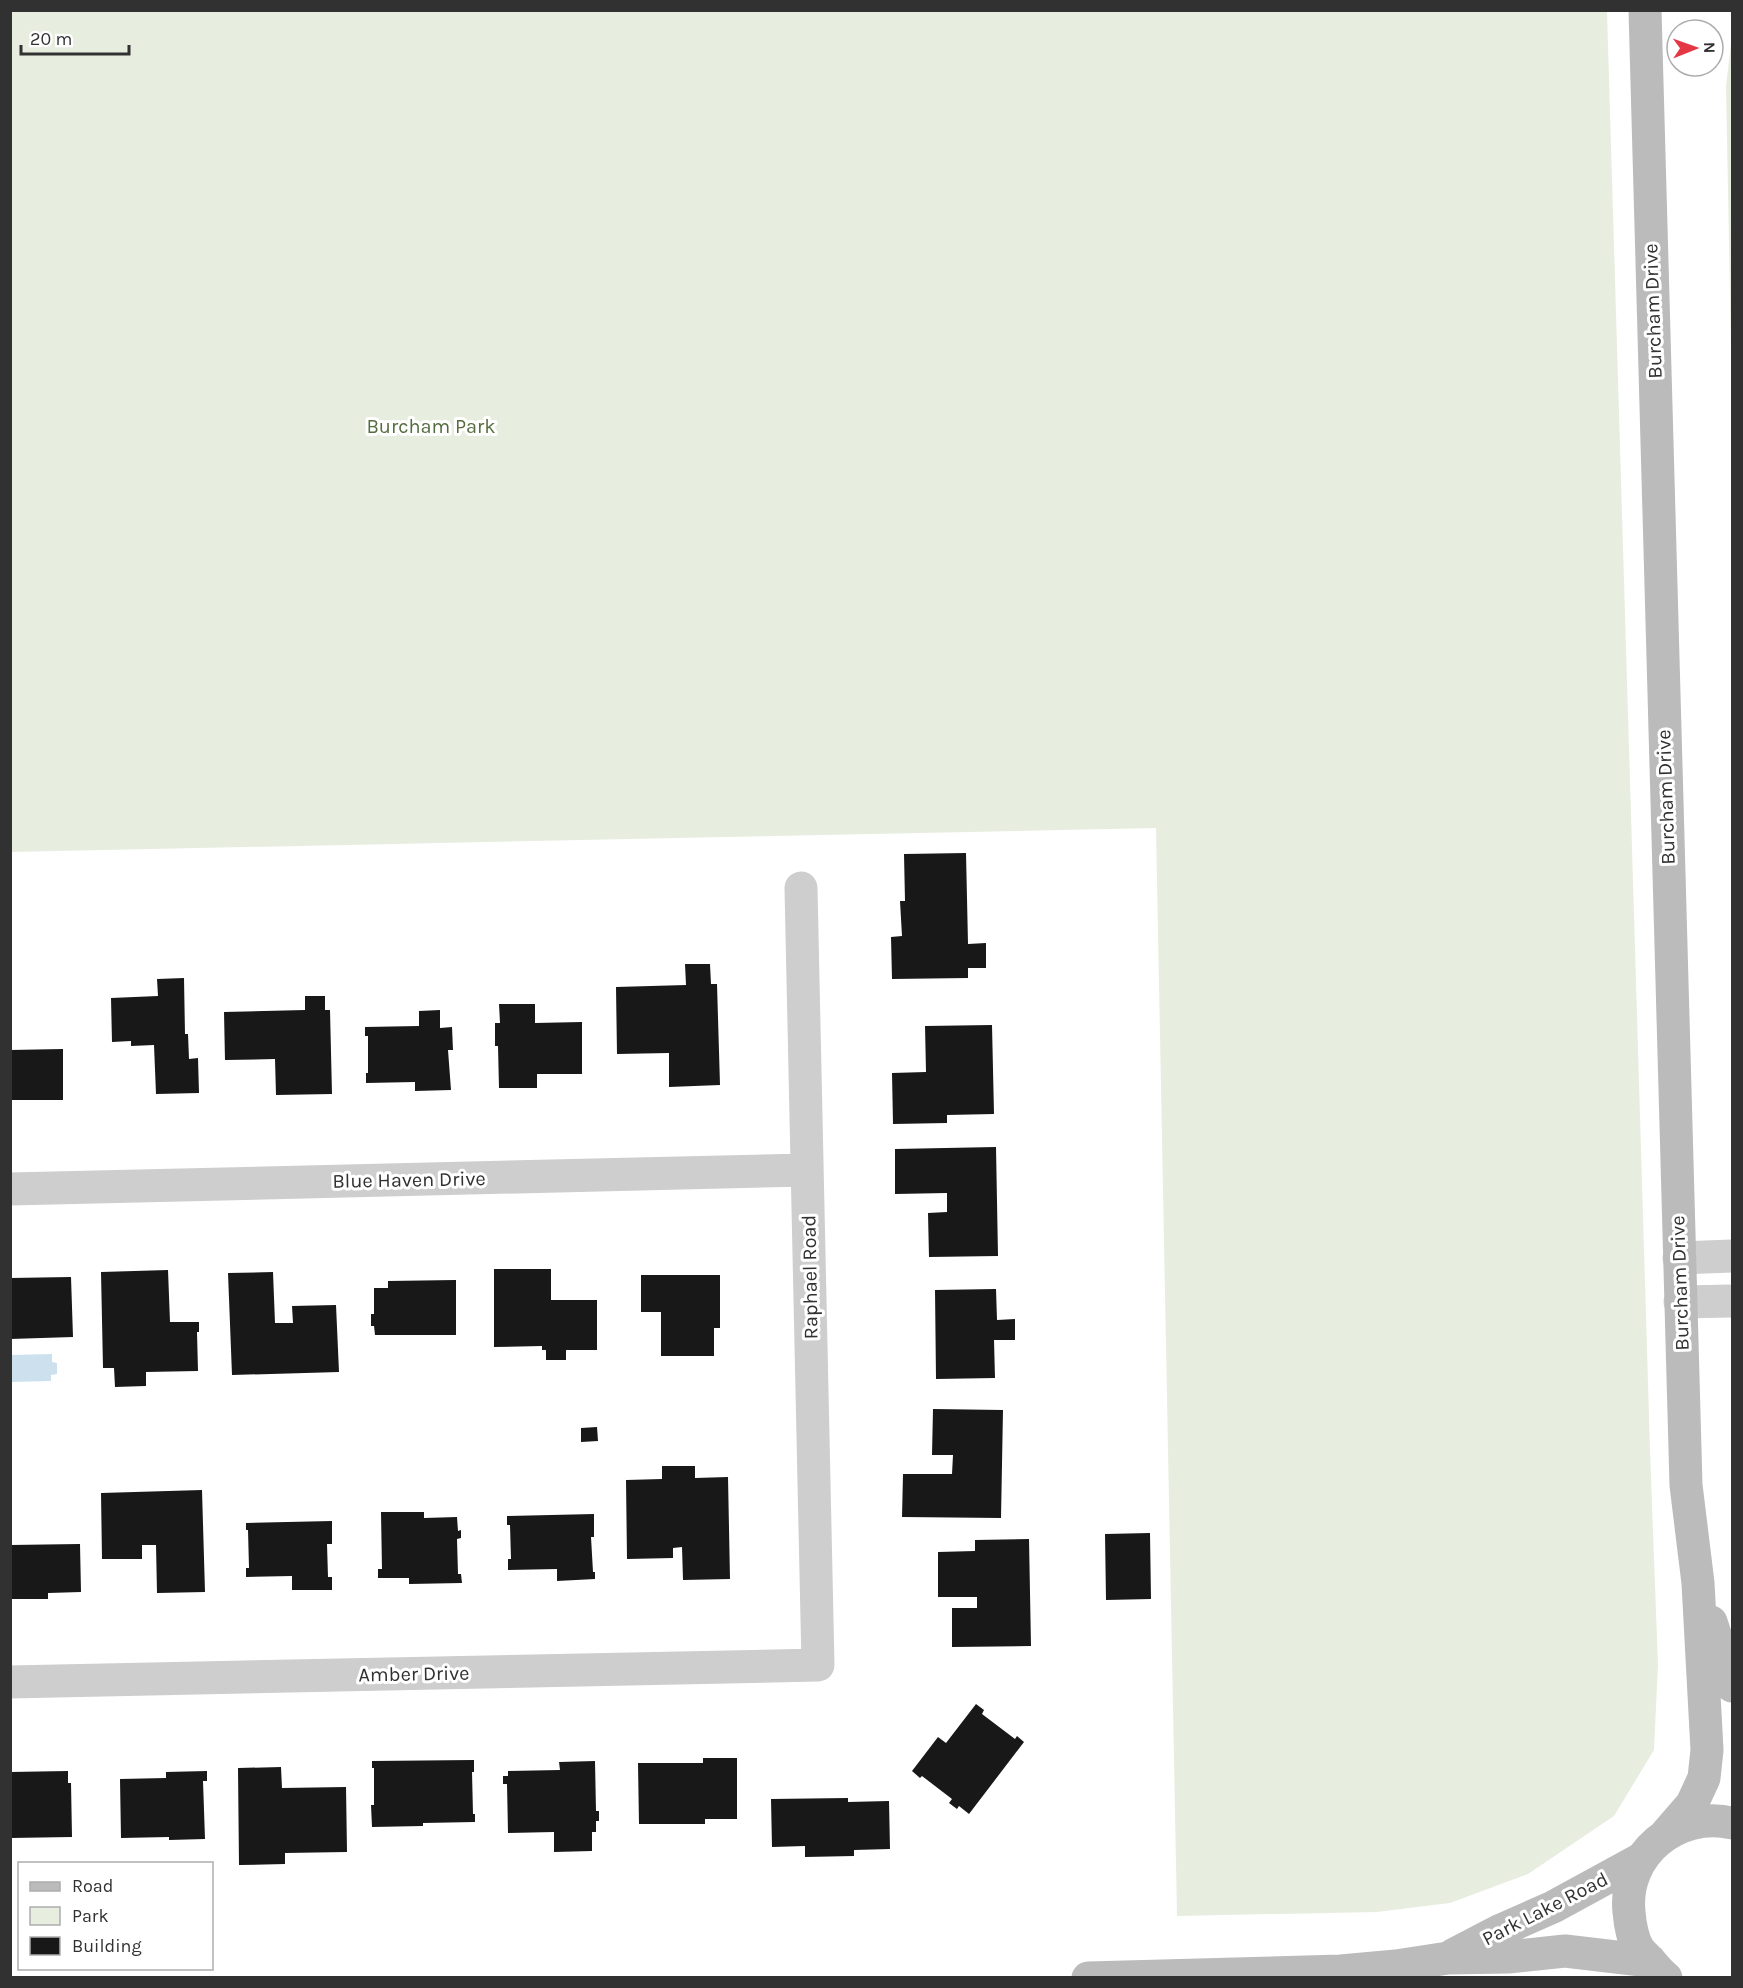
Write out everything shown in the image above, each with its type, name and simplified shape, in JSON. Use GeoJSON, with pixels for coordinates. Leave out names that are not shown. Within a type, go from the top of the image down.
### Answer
{"type":"FeatureCollection","features":[{"type":"Feature","properties":{"kind":"street","name":"Burcham Drive"},"geometry":{"type":"LineString","coordinates":[[1641,1859],[1692,1804],[1704,1778],[1707,1750],[1698,1583],[1686,1485],[1645,10]]}},
{"type":"Feature","properties":{"kind":"street","name":"Raphael Road"},"geometry":{"type":"LineString","coordinates":[[801,888],[818,1665]]}},
{"type":"Feature","properties":{"kind":"street","name":"Blue Haven Drive"},"geometry":{"type":"LineString","coordinates":[[10,1189],[807,1170]]}},
{"type":"Feature","properties":{"kind":"street"},"geometry":{"type":"LineString","coordinates":[[1679,1258],[1732,1256]]}},
{"type":"Feature","properties":{"kind":"street"},"geometry":{"type":"LineString","coordinates":[[1680,1302],[1732,1301]]}},
{"type":"Feature","properties":{"kind":"street","name":"Burcham Drive"},"geometry":{"type":"LineString","coordinates":[[1698,1583],[1732,1686]]}},
{"type":"Feature","properties":{"kind":"street","name":"Amber Drive"},"geometry":{"type":"LineString","coordinates":[[10,1682],[818,1665]]}},
{"type":"Feature","properties":{"kind":"street"},"geometry":{"type":"LineString","coordinates":[[1666,1834],[1691,1822],[1719,1820],[1732,1823]]}},
{"type":"Feature","properties":{"kind":"street"},"geometry":{"type":"LineString","coordinates":[[1641,1859],[1632,1880],[1628,1903],[1630,1926],[1638,1948],[1659,1972]]}},
{"type":"Feature","properties":{"kind":"street","name":"Park Lake Road"},"geometry":{"type":"LineString","coordinates":[[1448,1958],[1501,1930],[1553,1907],[1641,1859]]}},
{"type":"Feature","properties":{"kind":"street","name":"Park Lake Road"},"geometry":{"type":"LineString","coordinates":[[1088,1977],[1341,1971],[1448,1958],[1508,1957],[1565,1951],[1659,1972]]}},
{"type":"Feature","properties":{"kind":"green space","name":"Burcham Park"},"geometry":{"type":"Polygon","coordinates":[[[10,11],[1607,11],[1658,1665],[1654,1750],[1614,1816],[1528,1874],[1450,1903],[1377,1912],[1177,1916],[1156,828],[11,852],[10,11]]]}},
{"type":"Feature","properties":{"kind":"green space"},"geometry":{"type":"Polygon","coordinates":[[[1732,35],[1732,401],[1726,86],[1732,35]]]}},
{"type":"Feature","properties":{"kind":"water"},"geometry":{"type":"Polygon","coordinates":[[[52,1354],[52,1362],[57,1363],[57,1374],[51,1375],[51,1381],[11,1382],[11,1355],[52,1354]]]}},
{"type":"Feature","properties":{"kind":"building"},"geometry":{"type":"Polygon","coordinates":[[[966,853],[968,944],[986,943],[986,968],[968,968],[968,978],[892,979],[891,937],[902,936],[900,901],[905,901],[904,854],[966,853]]]}},
{"type":"Feature","properties":{"kind":"building"},"geometry":{"type":"Polygon","coordinates":[[[685,964],[710,964],[711,984],[717,984],[720,1085],[669,1087],[669,1053],[617,1054],[616,987],[686,985],[685,964]]]}},
{"type":"Feature","properties":{"kind":"building"},"geometry":{"type":"Polygon","coordinates":[[[184,978],[185,1034],[188,1034],[189,1059],[198,1058],[199,1093],[156,1094],[154,1045],[131,1046],[131,1041],[112,1042],[111,998],[158,996],[157,979],[184,978]]]}},
{"type":"Feature","properties":{"kind":"building"},"geometry":{"type":"Polygon","coordinates":[[[305,996],[325,996],[325,1010],[330,1010],[332,1094],[276,1095],[275,1059],[225,1060],[224,1012],[305,1010],[305,996]]]}},
{"type":"Feature","properties":{"kind":"building"},"geometry":{"type":"Polygon","coordinates":[[[499,1004],[535,1004],[535,1023],[582,1022],[582,1074],[537,1074],[537,1088],[499,1088],[495,1023],[500,1023],[499,1004]]]}},
{"type":"Feature","properties":{"kind":"building"},"geometry":{"type":"Polygon","coordinates":[[[440,1010],[440,1028],[452,1027],[453,1050],[448,1050],[451,1090],[415,1091],[415,1082],[366,1083],[368,1036],[365,1036],[365,1027],[419,1026],[419,1011],[440,1010]]]}},
{"type":"Feature","properties":{"kind":"building"},"geometry":{"type":"Polygon","coordinates":[[[992,1025],[994,1114],[947,1115],[947,1123],[893,1124],[892,1073],[926,1072],[925,1026],[992,1025]]]}},
{"type":"Feature","properties":{"kind":"building"},"geometry":{"type":"Polygon","coordinates":[[[63,1049],[63,1100],[10,1100],[10,1050],[63,1049]]]}},
{"type":"Feature","properties":{"kind":"building"},"geometry":{"type":"Polygon","coordinates":[[[996,1147],[998,1256],[929,1257],[928,1213],[947,1212],[947,1193],[895,1194],[895,1149],[996,1147]]]}},
{"type":"Feature","properties":{"kind":"building"},"geometry":{"type":"Polygon","coordinates":[[[494,1269],[551,1269],[551,1300],[597,1300],[597,1350],[566,1350],[566,1360],[546,1360],[546,1350],[542,1350],[542,1346],[494,1347],[494,1269]]]}},
{"type":"Feature","properties":{"kind":"building"},"geometry":{"type":"Polygon","coordinates":[[[168,1270],[170,1322],[199,1322],[198,1371],[146,1372],[146,1386],[115,1387],[114,1368],[103,1368],[101,1272],[168,1270]]]}},
{"type":"Feature","properties":{"kind":"building"},"geometry":{"type":"Polygon","coordinates":[[[273,1272],[275,1323],[293,1323],[292,1306],[336,1305],[339,1372],[232,1375],[228,1273],[273,1272]]]}},
{"type":"Feature","properties":{"kind":"building"},"geometry":{"type":"Polygon","coordinates":[[[641,1275],[720,1275],[720,1328],[714,1328],[714,1356],[661,1356],[661,1312],[641,1312],[641,1275]]]}},
{"type":"Feature","properties":{"kind":"building"},"geometry":{"type":"Polygon","coordinates":[[[71,1277],[73,1337],[10,1339],[10,1278],[71,1277]]]}},
{"type":"Feature","properties":{"kind":"building"},"geometry":{"type":"Polygon","coordinates":[[[456,1280],[456,1335],[375,1335],[374,1326],[371,1326],[371,1314],[374,1314],[374,1288],[388,1288],[388,1281],[456,1280]]]}},
{"type":"Feature","properties":{"kind":"building"},"geometry":{"type":"Polygon","coordinates":[[[996,1289],[997,1320],[1015,1319],[1015,1340],[994,1340],[995,1378],[936,1379],[935,1290],[996,1289]]]}},
{"type":"Feature","properties":{"kind":"building"},"geometry":{"type":"Polygon","coordinates":[[[933,1409],[1003,1410],[1001,1518],[902,1517],[903,1474],[952,1474],[953,1455],[932,1455],[933,1409]]]}},
{"type":"Feature","properties":{"kind":"building"},"geometry":{"type":"Polygon","coordinates":[[[597,1427],[598,1441],[581,1442],[581,1428],[597,1427]]]}},
{"type":"Feature","properties":{"kind":"building"},"geometry":{"type":"Polygon","coordinates":[[[662,1466],[695,1466],[695,1478],[728,1477],[730,1579],[683,1580],[682,1547],[673,1548],[673,1558],[627,1559],[626,1480],[662,1479],[662,1466]]]}},
{"type":"Feature","properties":{"kind":"building"},"geometry":{"type":"Polygon","coordinates":[[[202,1490],[205,1592],[157,1593],[156,1545],[142,1545],[142,1559],[102,1559],[101,1493],[202,1490]]]}},
{"type":"Feature","properties":{"kind":"building"},"geometry":{"type":"Polygon","coordinates":[[[381,1512],[424,1512],[424,1518],[457,1517],[458,1531],[461,1530],[461,1538],[457,1539],[458,1574],[461,1574],[462,1583],[409,1584],[409,1578],[378,1578],[378,1569],[382,1569],[381,1512]]]}},
{"type":"Feature","properties":{"kind":"building"},"geometry":{"type":"Polygon","coordinates":[[[594,1514],[594,1537],[591,1537],[595,1579],[557,1581],[557,1569],[508,1570],[508,1559],[511,1559],[510,1525],[507,1525],[507,1516],[594,1514]]]}},
{"type":"Feature","properties":{"kind":"building"},"geometry":{"type":"Polygon","coordinates":[[[332,1521],[332,1544],[327,1544],[328,1577],[332,1577],[332,1590],[292,1590],[292,1576],[246,1577],[246,1568],[249,1568],[246,1523],[332,1521]]]}},
{"type":"Feature","properties":{"kind":"building"},"geometry":{"type":"Polygon","coordinates":[[[1150,1533],[1151,1599],[1106,1600],[1105,1534],[1150,1533]]]}},
{"type":"Feature","properties":{"kind":"building"},"geometry":{"type":"Polygon","coordinates":[[[1029,1539],[1031,1646],[952,1647],[952,1608],[977,1608],[977,1597],[938,1597],[938,1552],[975,1551],[975,1540],[1029,1539]]]}},
{"type":"Feature","properties":{"kind":"building"},"geometry":{"type":"Polygon","coordinates":[[[80,1544],[81,1592],[48,1593],[48,1599],[10,1599],[10,1545],[80,1544]]]}},
{"type":"Feature","properties":{"kind":"building"},"geometry":{"type":"Polygon","coordinates":[[[976,1704],[984,1710],[982,1714],[1015,1739],[1017,1736],[1024,1742],[969,1814],[959,1806],[957,1809],[949,1803],[952,1799],[912,1771],[938,1737],[946,1743],[976,1704]]]}},
{"type":"Feature","properties":{"kind":"building"},"geometry":{"type":"Polygon","coordinates":[[[703,1758],[737,1758],[737,1819],[705,1819],[705,1824],[639,1824],[638,1763],[703,1763],[703,1758]]]}},
{"type":"Feature","properties":{"kind":"building"},"geometry":{"type":"Polygon","coordinates":[[[474,1760],[474,1772],[472,1772],[475,1822],[372,1827],[374,1768],[372,1768],[372,1761],[474,1760]]]}},
{"type":"Feature","properties":{"kind":"building"},"geometry":{"type":"Polygon","coordinates":[[[595,1761],[596,1811],[599,1811],[599,1821],[596,1821],[596,1832],[592,1832],[592,1851],[554,1852],[554,1832],[508,1833],[507,1784],[503,1784],[503,1776],[508,1776],[508,1771],[560,1770],[559,1762],[595,1761]]]}},
{"type":"Feature","properties":{"kind":"building"},"geometry":{"type":"Polygon","coordinates":[[[281,1767],[282,1788],[346,1787],[347,1852],[285,1853],[285,1864],[239,1865],[238,1768],[281,1767]]]}},
{"type":"Feature","properties":{"kind":"building"},"geometry":{"type":"Polygon","coordinates":[[[68,1771],[68,1783],[71,1783],[72,1837],[10,1838],[10,1772],[68,1771]]]}},
{"type":"Feature","properties":{"kind":"building"},"geometry":{"type":"Polygon","coordinates":[[[207,1771],[207,1781],[203,1781],[205,1839],[121,1838],[120,1779],[166,1778],[166,1772],[207,1771]]]}},
{"type":"Feature","properties":{"kind":"building"},"geometry":{"type":"Polygon","coordinates":[[[848,1798],[848,1802],[889,1801],[890,1849],[854,1850],[854,1856],[805,1857],[805,1846],[772,1847],[771,1799],[848,1798]]]}}]}
